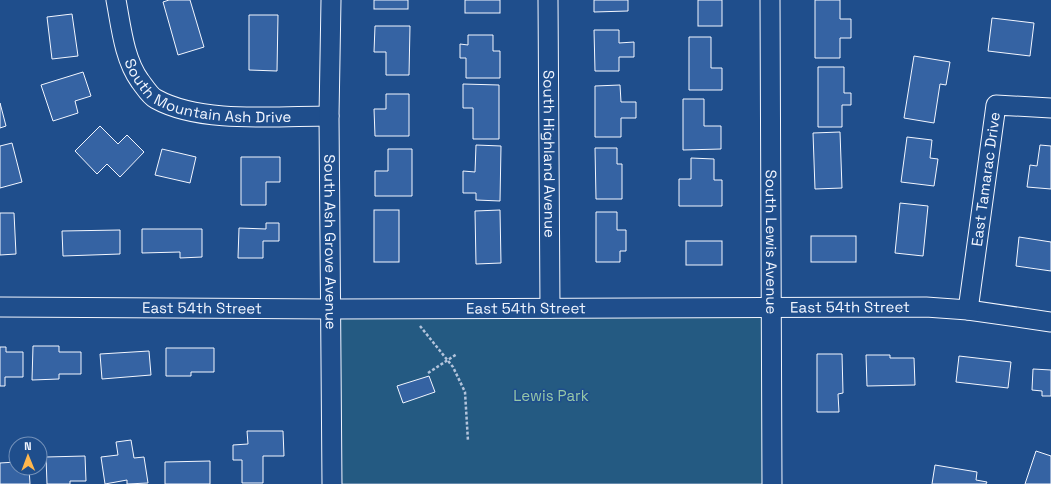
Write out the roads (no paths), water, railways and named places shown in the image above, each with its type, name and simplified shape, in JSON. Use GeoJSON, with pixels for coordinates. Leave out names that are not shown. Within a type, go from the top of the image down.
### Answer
{"type":"FeatureCollection","features":[{"type":"Feature","properties":{"kind":"street","name":"South Mountain Ash Drive"},"geometry":{"type":"LineString","coordinates":[[116,0],[128,55],[139,80],[155,98],[193,114],[329,116]]}},
{"type":"Feature","properties":{"kind":"street","name":"South Ash Grove Avenue"},"geometry":{"type":"LineString","coordinates":[[331,0],[329,116],[329,309],[332,484]]}},
{"type":"Feature","properties":{"kind":"street","name":"South Highland Avenue"},"geometry":{"type":"LineString","coordinates":[[548,0],[550,308]]}},
{"type":"Feature","properties":{"kind":"street","name":"South Lewis Avenue"},"geometry":{"type":"LineString","coordinates":[[770,0],[772,484]]}},
{"type":"Feature","properties":{"kind":"street","name":"East Tamarac Drive"},"geometry":{"type":"LineString","coordinates":[[968,310],[996,104],[1051,108]]}},
{"type":"Feature","properties":{"kind":"street","name":"East 54th Street"},"geometry":{"type":"LineString","coordinates":[[0,307],[329,309],[926,308],[968,310],[1051,322]]}},
{"type":"Feature","properties":{"kind":"park label","name":"Lewis Park"},"geometry":{"type":"Point","coordinates":[551,396]}}]}
